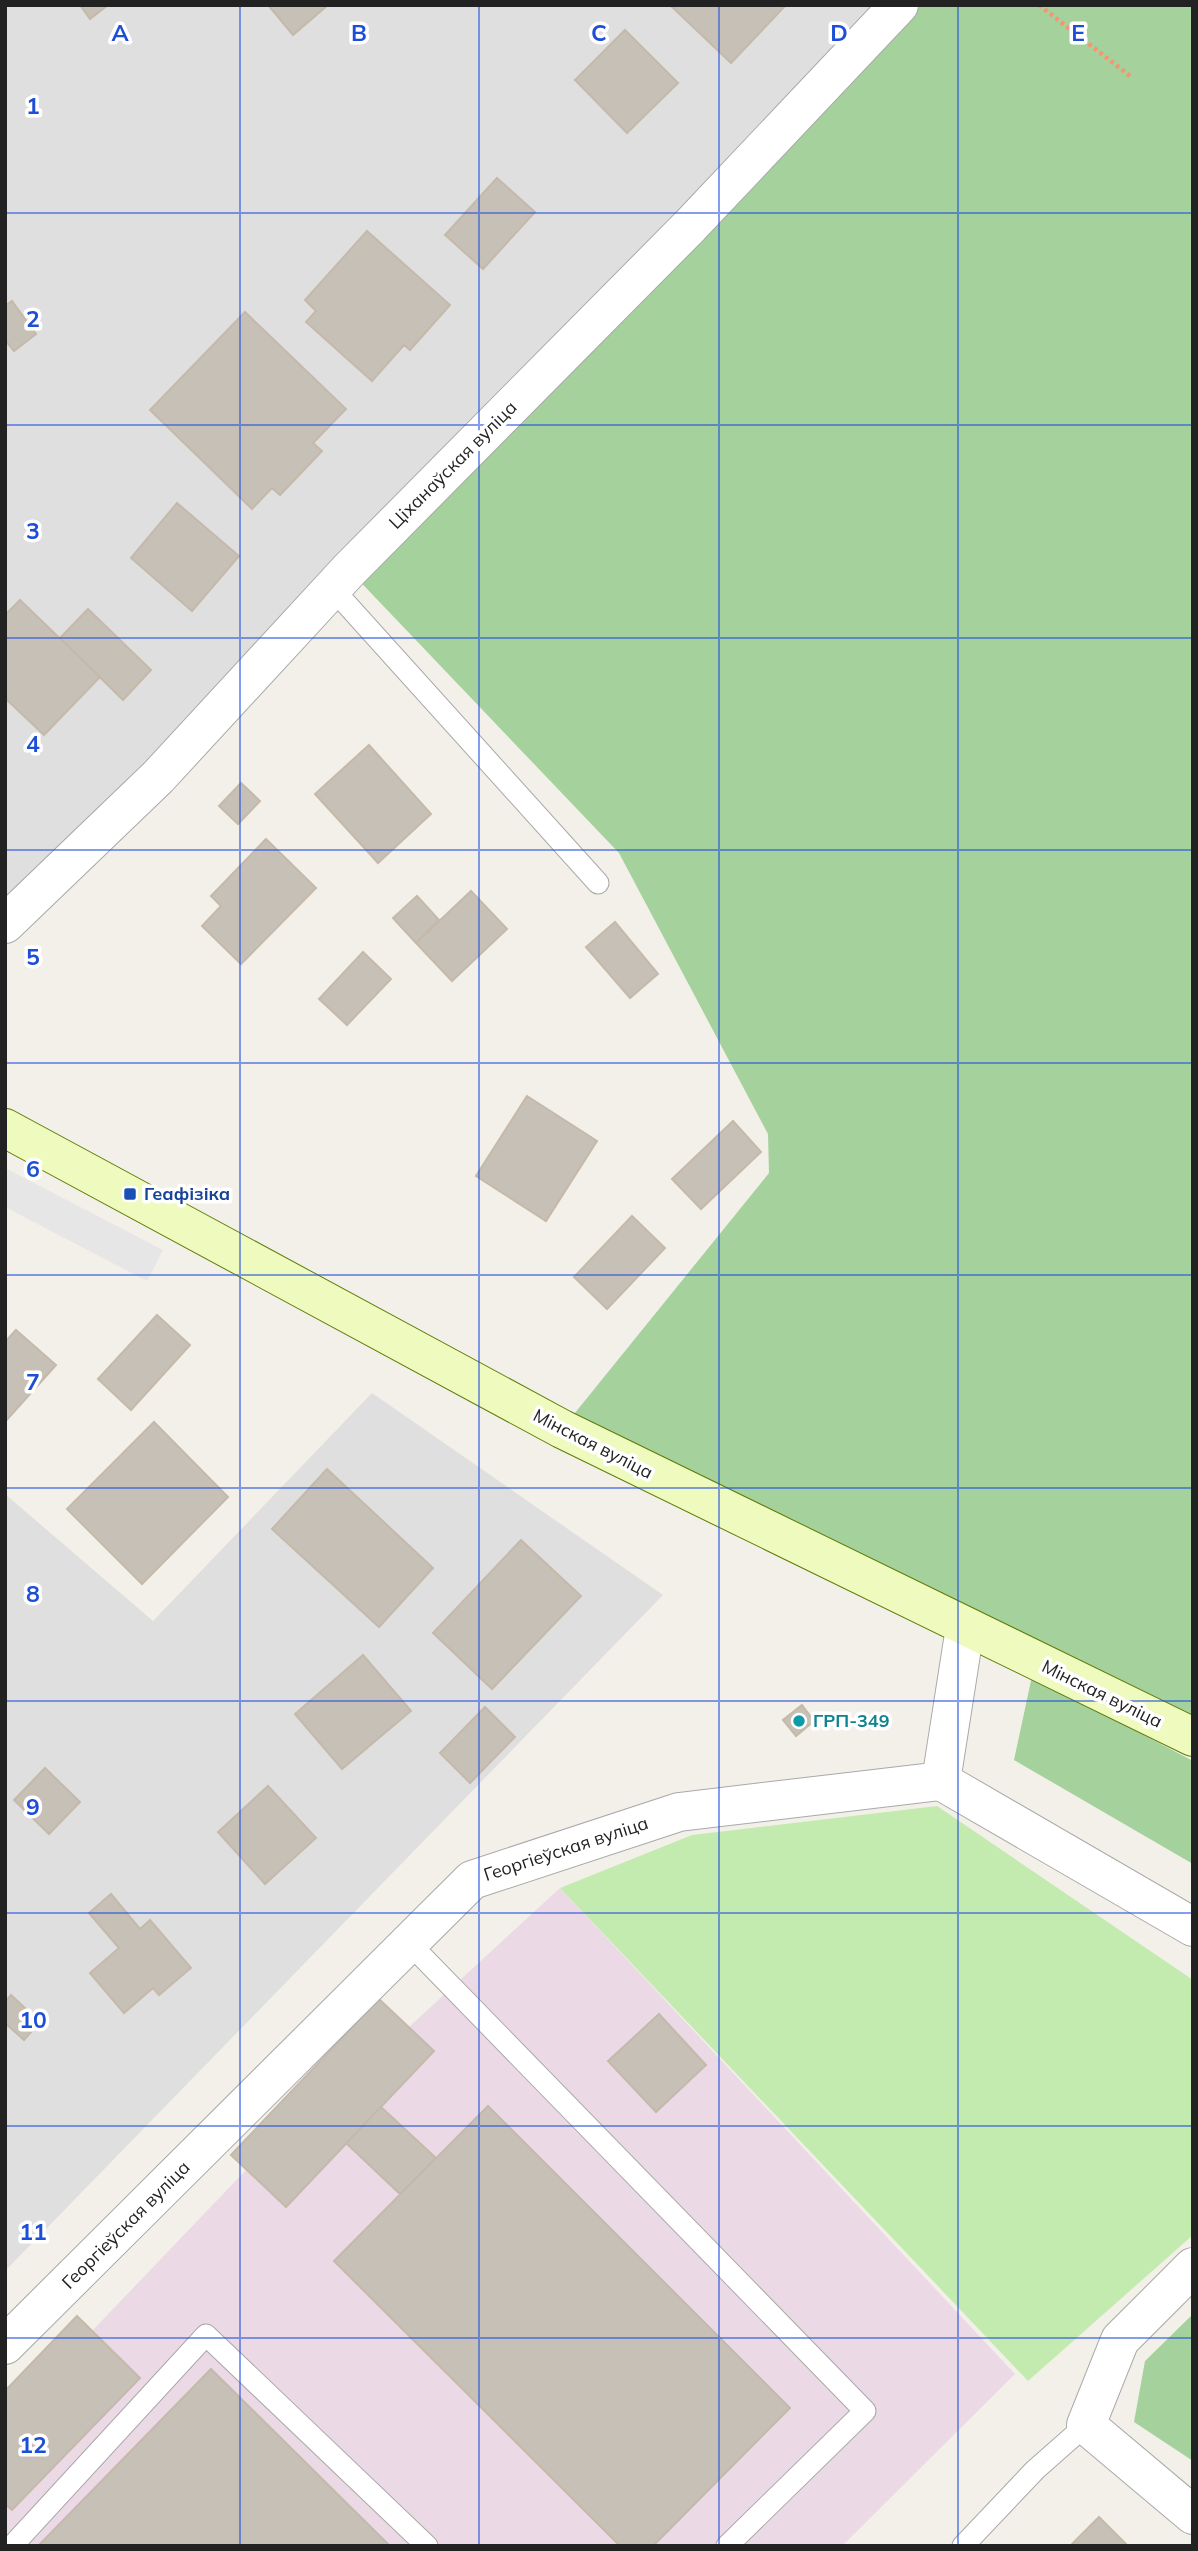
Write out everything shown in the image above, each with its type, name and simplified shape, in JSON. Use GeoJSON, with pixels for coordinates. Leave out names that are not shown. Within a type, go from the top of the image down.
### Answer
{"type":"FeatureCollection","features":[{"type":"Feature","properties":{"kind":"main road","name":"Мінская вуліца"},"geometry":{"type":"LineString","coordinates":[[5,1128],[562,1429],[1193,1737]]}},
{"type":"Feature","properties":{"kind":"street","name":"Ціханаўская вуліца"},"geometry":{"type":"LineString","coordinates":[[5,923],[158,777],[332,588],[690,226],[899,5]]}},
{"type":"Feature","properties":{"kind":"street"},"geometry":{"type":"LineString","coordinates":[[965,1628],[940,1781],[1193,1927]]}},
{"type":"Feature","properties":{"kind":"street","name":"Георгіеўская вуліца"},"geometry":{"type":"LineString","coordinates":[[5,2345],[471,1880],[679,1812],[940,1781]]}},
{"type":"Feature","properties":{"kind":"street"},"geometry":{"type":"LineString","coordinates":[[1193,2267],[1120,2340],[1086,2425],[1193,2515]]}},
{"type":"Feature","properties":{"kind":"lane"},"geometry":{"type":"LineString","coordinates":[[332,588],[598,883]]}},
{"type":"Feature","properties":{"kind":"lane"},"geometry":{"type":"LineString","coordinates":[[409,1943],[866,2411],[727,2546]]}},
{"type":"Feature","properties":{"kind":"lane"},"geometry":{"type":"LineString","coordinates":[[12,2546],[206,2335],[427,2546]]}},
{"type":"Feature","properties":{"kind":"lane"},"geometry":{"type":"LineString","coordinates":[[963,2546],[1035,2470],[1086,2425]]}},
{"type":"Feature","properties":{"kind":"path"},"geometry":{"type":"LineString","coordinates":[[1039,5],[1130,76]]}},
{"type":"Feature","properties":{"kind":"shaded area"},"geometry":{"type":"Polygon","coordinates":[[[5,5],[899,5],[5,923],[5,5]]]}},
{"type":"Feature","properties":{"kind":"shaded area"},"geometry":{"type":"Polygon","coordinates":[[[5,1168],[163,1250],[147,1281],[5,1207],[5,1168]]]}},
{"type":"Feature","properties":{"kind":"shaded area"},"geometry":{"type":"Polygon","coordinates":[[[372,1393],[663,1595],[5,2271],[5,1494],[153,1621],[372,1393]]]}},
{"type":"Feature","properties":{"kind":"shaded area"},"geometry":{"type":"Polygon","coordinates":[[[560,1888],[1015,2374],[842,2546],[5,2546],[5,2391],[77,2316],[92,2331],[246,2170],[231,2155],[379,1999],[409,2027],[560,1888]]]}},
{"type":"Feature","properties":{"kind":"green space"},"geometry":{"type":"Polygon","coordinates":[[[899,5],[1193,5],[1193,1737],[562,1429],[769,1173],[768,1134],[619,853],[349,570],[899,5]]]}},
{"type":"Feature","properties":{"kind":"green space"},"geometry":{"type":"Polygon","coordinates":[[[1032,1676],[1193,1761],[1193,1864],[1014,1760],[1032,1676]]]}},
{"type":"Feature","properties":{"kind":"green space"},"geometry":{"type":"Polygon","coordinates":[[[937,1806],[1193,1980],[1193,2235],[1028,2381],[560,1888],[692,1835],[937,1806]]]}},
{"type":"Feature","properties":{"kind":"green space"},"geometry":{"type":"Polygon","coordinates":[[[1193,2314],[1193,2461],[1134,2422],[1145,2361],[1193,2314]]]}},
{"type":"Feature","properties":{"kind":"building"},"geometry":{"type":"Polygon","coordinates":[[[80,5],[108,5],[90,19],[80,5]]]}},
{"type":"Feature","properties":{"kind":"building"},"geometry":{"type":"Polygon","coordinates":[[[268,5],[328,5],[293,35],[268,5]]]}},
{"type":"Feature","properties":{"kind":"building"},"geometry":{"type":"Polygon","coordinates":[[[670,5],[786,5],[731,63],[670,5]]]}},
{"type":"Feature","properties":{"kind":"building"},"geometry":{"type":"Polygon","coordinates":[[[625,30],[678,83],[627,133],[575,80],[625,30]]]}},
{"type":"Feature","properties":{"kind":"building"},"geometry":{"type":"Polygon","coordinates":[[[497,178],[535,212],[483,269],[445,235],[497,178]]]}},
{"type":"Feature","properties":{"kind":"building"},"geometry":{"type":"Polygon","coordinates":[[[367,231],[450,305],[410,350],[404,345],[372,381],[306,322],[316,311],[305,300],[367,231]]]}},
{"type":"Feature","properties":{"kind":"building"},"geometry":{"type":"Polygon","coordinates":[[[12,301],[36,334],[14,351],[5,340],[5,306],[12,301]]]}},
{"type":"Feature","properties":{"kind":"building"},"geometry":{"type":"Polygon","coordinates":[[[245,312],[346,409],[313,443],[322,451],[280,495],[272,488],[252,509],[150,410],[245,312]]]}},
{"type":"Feature","properties":{"kind":"building"},"geometry":{"type":"Polygon","coordinates":[[[177,503],[239,556],[192,611],[131,558],[177,503]]]}},
{"type":"Feature","properties":{"kind":"building"},"geometry":{"type":"Polygon","coordinates":[[[20,600],[100,677],[44,735],[5,698],[5,615],[20,600]]]}},
{"type":"Feature","properties":{"kind":"building"},"geometry":{"type":"Polygon","coordinates":[[[88,609],[151,670],[123,700],[60,638],[88,609]]]}},
{"type":"Feature","properties":{"kind":"building"},"geometry":{"type":"Polygon","coordinates":[[[369,745],[431,814],[378,863],[315,794],[369,745]]]}},
{"type":"Feature","properties":{"kind":"building"},"geometry":{"type":"Polygon","coordinates":[[[241,783],[260,801],[238,824],[219,806],[241,783]]]}},
{"type":"Feature","properties":{"kind":"building"},"geometry":{"type":"Polygon","coordinates":[[[266,839],[316,888],[241,964],[202,926],[221,906],[211,896],[266,839]]]}},
{"type":"Feature","properties":{"kind":"building"},"geometry":{"type":"Polygon","coordinates":[[[471,891],[507,929],[452,981],[416,943],[471,891]]]}},
{"type":"Feature","properties":{"kind":"building"},"geometry":{"type":"Polygon","coordinates":[[[417,896],[439,920],[416,943],[393,918],[417,896]]]}},
{"type":"Feature","properties":{"kind":"building"},"geometry":{"type":"Polygon","coordinates":[[[615,922],[658,974],[630,998],[586,947],[615,922]]]}},
{"type":"Feature","properties":{"kind":"building"},"geometry":{"type":"Polygon","coordinates":[[[363,952],[391,979],[347,1025],[319,999],[363,952]]]}},
{"type":"Feature","properties":{"kind":"building"},"geometry":{"type":"Polygon","coordinates":[[[527,1096],[597,1141],[546,1221],[476,1176],[527,1096]]]}},
{"type":"Feature","properties":{"kind":"building"},"geometry":{"type":"Polygon","coordinates":[[[733,1121],[761,1152],[701,1209],[672,1179],[733,1121]]]}},
{"type":"Feature","properties":{"kind":"building"},"geometry":{"type":"Polygon","coordinates":[[[632,1216],[665,1248],[607,1309],[574,1277],[632,1216]]]}},
{"type":"Feature","properties":{"kind":"building"},"geometry":{"type":"Polygon","coordinates":[[[157,1315],[190,1345],[131,1410],[98,1379],[157,1315]]]}},
{"type":"Feature","properties":{"kind":"building"},"geometry":{"type":"Polygon","coordinates":[[[16,1330],[56,1365],[5,1422],[5,1342],[16,1330]]]}},
{"type":"Feature","properties":{"kind":"building"},"geometry":{"type":"Polygon","coordinates":[[[154,1422],[228,1497],[142,1584],[67,1509],[154,1422]]]}},
{"type":"Feature","properties":{"kind":"building"},"geometry":{"type":"Polygon","coordinates":[[[327,1469],[433,1568],[379,1627],[272,1529],[327,1469]]]}},
{"type":"Feature","properties":{"kind":"building"},"geometry":{"type":"Polygon","coordinates":[[[521,1540],[581,1596],[492,1689],[433,1633],[521,1540]]]}},
{"type":"Feature","properties":{"kind":"building"},"geometry":{"type":"Polygon","coordinates":[[[363,1655],[411,1711],[342,1769],[295,1714],[363,1655]]]}},
{"type":"Feature","properties":{"kind":"building","name":"ГРП-349"},"geometry":{"type":"Polygon","coordinates":[[[802,1705],[814,1721],[796,1736],[783,1720],[802,1705]]]}},
{"type":"Feature","properties":{"kind":"building"},"geometry":{"type":"Polygon","coordinates":[[[485,1707],[515,1737],[470,1783],[440,1753],[485,1707]]]}},
{"type":"Feature","properties":{"kind":"building"},"geometry":{"type":"Polygon","coordinates":[[[45,1768],[80,1802],[49,1834],[14,1800],[45,1768]]]}},
{"type":"Feature","properties":{"kind":"building"},"geometry":{"type":"Polygon","coordinates":[[[268,1786],[316,1838],[265,1884],[218,1832],[268,1786]]]}},
{"type":"Feature","properties":{"kind":"building"},"geometry":{"type":"Polygon","coordinates":[[[111,1894],[140,1929],[150,1920],[191,1968],[159,1995],[153,1988],[124,2013],[90,1973],[119,1948],[89,1913],[111,1894]]]}},
{"type":"Feature","properties":{"kind":"building"},"geometry":{"type":"Polygon","coordinates":[[[11,1995],[40,2022],[24,2040],[5,2023],[5,2002],[11,1995]]]}},
{"type":"Feature","properties":{"kind":"building"},"geometry":{"type":"Polygon","coordinates":[[[379,1999],[434,2051],[286,2207],[231,2155],[379,1999]]]}},
{"type":"Feature","properties":{"kind":"building"},"geometry":{"type":"Polygon","coordinates":[[[659,2014],[706,2065],[656,2112],[608,2061],[659,2014]]]}},
{"type":"Feature","properties":{"kind":"building"},"geometry":{"type":"Polygon","coordinates":[[[488,2106],[790,2408],[653,2546],[620,2546],[334,2261],[488,2106]]]}},
{"type":"Feature","properties":{"kind":"building"},"geometry":{"type":"Polygon","coordinates":[[[381,2107],[436,2158],[400,2194],[346,2143],[381,2107]]]}},
{"type":"Feature","properties":{"kind":"building"},"geometry":{"type":"Polygon","coordinates":[[[77,2316],[140,2378],[12,2510],[5,2504],[5,2391],[77,2316]]]}},
{"type":"Feature","properties":{"kind":"building"},"geometry":{"type":"Polygon","coordinates":[[[211,2369],[390,2546],[38,2546],[211,2369]]]}},
{"type":"Feature","properties":{"kind":"building"},"geometry":{"type":"Polygon","coordinates":[[[1099,2517],[1128,2546],[1070,2546],[1099,2517]]]}},
{"type":"Feature","properties":{"kind":"place","name":"Геафізіка"},"geometry":{"type":"Point","coordinates":[130,1194]}},
{"type":"Feature","properties":{"kind":"place","name":"ГРП-349"},"geometry":{"type":"Point","coordinates":[799,1721]}}]}
